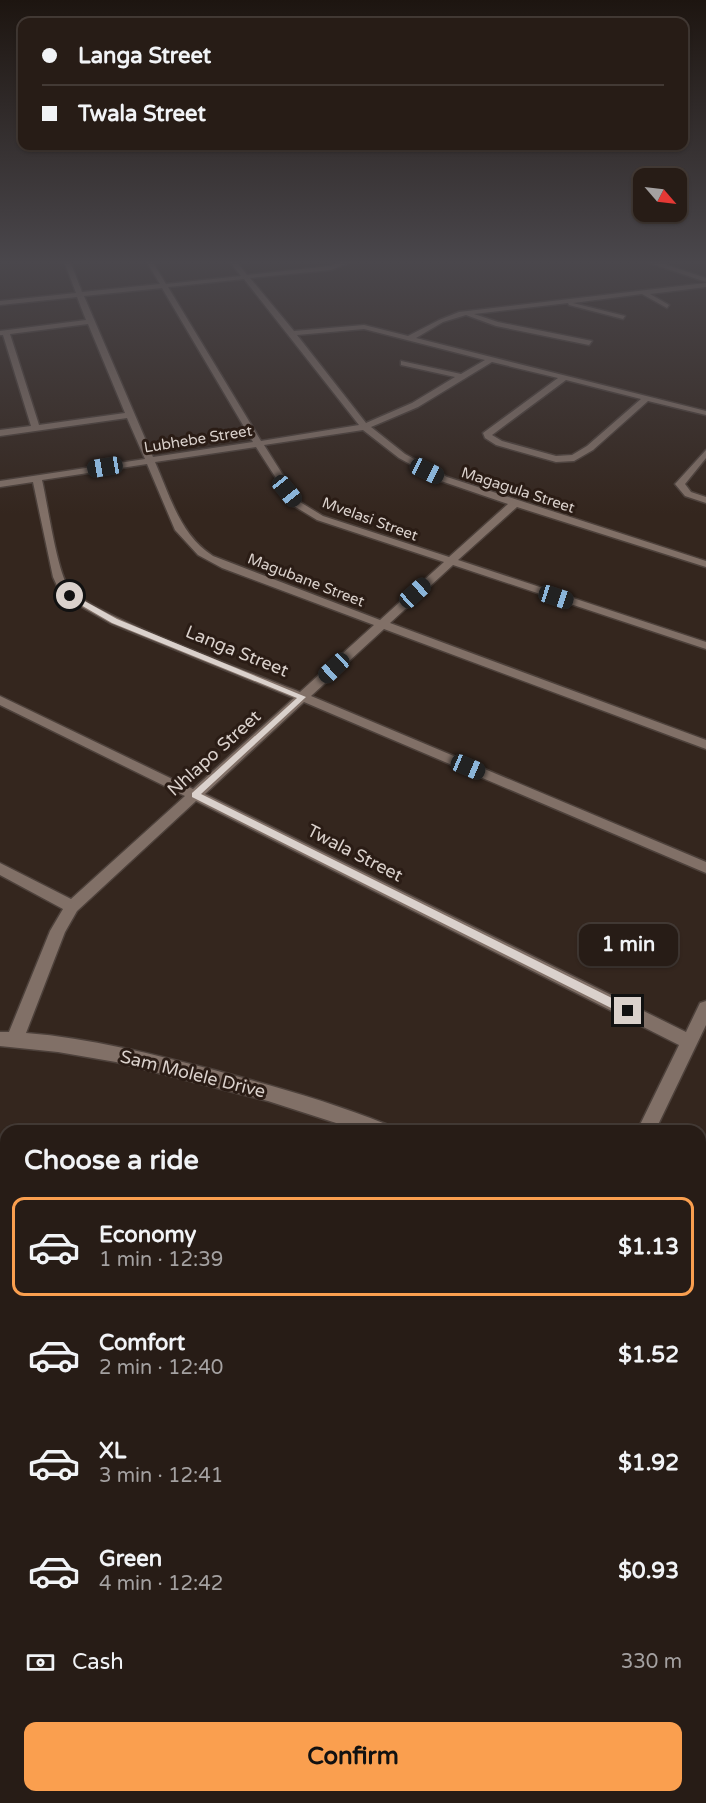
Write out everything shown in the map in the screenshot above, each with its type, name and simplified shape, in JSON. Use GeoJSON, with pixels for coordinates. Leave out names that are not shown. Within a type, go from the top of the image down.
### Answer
{"type":"FeatureCollection","features":[{"type":"Feature","properties":{"kind":"street"},"geometry":{"type":"LineString","coordinates":[[7,345],[35,427]]}},
{"type":"Feature","properties":{"kind":"street","name":"Magubane Street"},"geometry":{"type":"LineString","coordinates":[[100,345],[180,530],[190,546],[198,552],[246,574],[706,745]]}},
{"type":"Feature","properties":{"kind":"street","name":"Mvelasi Street"},"geometry":{"type":"LineString","coordinates":[[200,345],[287,491],[308,512],[358,532],[706,646]]}},
{"type":"Feature","properties":{"kind":"street","name":"Magagula Street"},"geometry":{"type":"LineString","coordinates":[[301,345],[365,427],[388,447],[427,471],[514,504],[706,564]]}},
{"type":"Feature","properties":{"kind":"street"},"geometry":{"type":"LineString","coordinates":[[433,345],[706,413]]}},
{"type":"Feature","properties":{"kind":"street","name":"Lubhebe Street"},"geometry":{"type":"LineString","coordinates":[[0,484],[365,427],[397,415],[491,359]]}},
{"type":"Feature","properties":{"kind":"street"},"geometry":{"type":"LineString","coordinates":[[404,363],[463,377]]}},
{"type":"Feature","properties":{"kind":"street"},"geometry":{"type":"LineString","coordinates":[[565,377],[493,428],[487,433],[488,436],[499,442],[556,459],[574,459],[590,448],[647,398]]}},
{"type":"Feature","properties":{"kind":"street"},"geometry":{"type":"LineString","coordinates":[[0,432],[129,415]]}},
{"type":"Feature","properties":{"kind":"street"},"geometry":{"type":"LineString","coordinates":[[706,453],[680,484],[688,494],[706,500]]}},
{"type":"Feature","properties":{"kind":"street","name":"Langa Street"},"geometry":{"type":"LineString","coordinates":[[37,478],[58,577],[64,590],[70,596],[114,621],[302,697],[706,868]]}},
{"type":"Feature","properties":{"kind":"street","name":"Nhlapo Street"},"geometry":{"type":"LineString","coordinates":[[8,1039],[58,931],[72,907],[514,504]]}},
{"type":"Feature","properties":{"kind":"street","name":"Twala Street"},"geometry":{"type":"LineString","coordinates":[[0,700],[690,1042]]}},
{"type":"Feature","properties":{"kind":"street"},"geometry":{"type":"LineString","coordinates":[[0,868],[72,907]]}},
{"type":"Feature","properties":{"kind":"street"},"geometry":{"type":"LineString","coordinates":[[649,1125],[690,1042],[702,1028],[706,1008]]}},
{"type":"Feature","properties":{"kind":"street","name":"Sam Molele Drive"},"geometry":{"type":"LineString","coordinates":[[8,1039],[90,1049],[179,1069],[276,1095],[364,1125]]}},
{"type":"Feature","properties":{"kind":"route"},"geometry":{"type":"LineString","coordinates":[[70,596],[114,621],[302,697],[195,795],[628,1011]]}}]}
